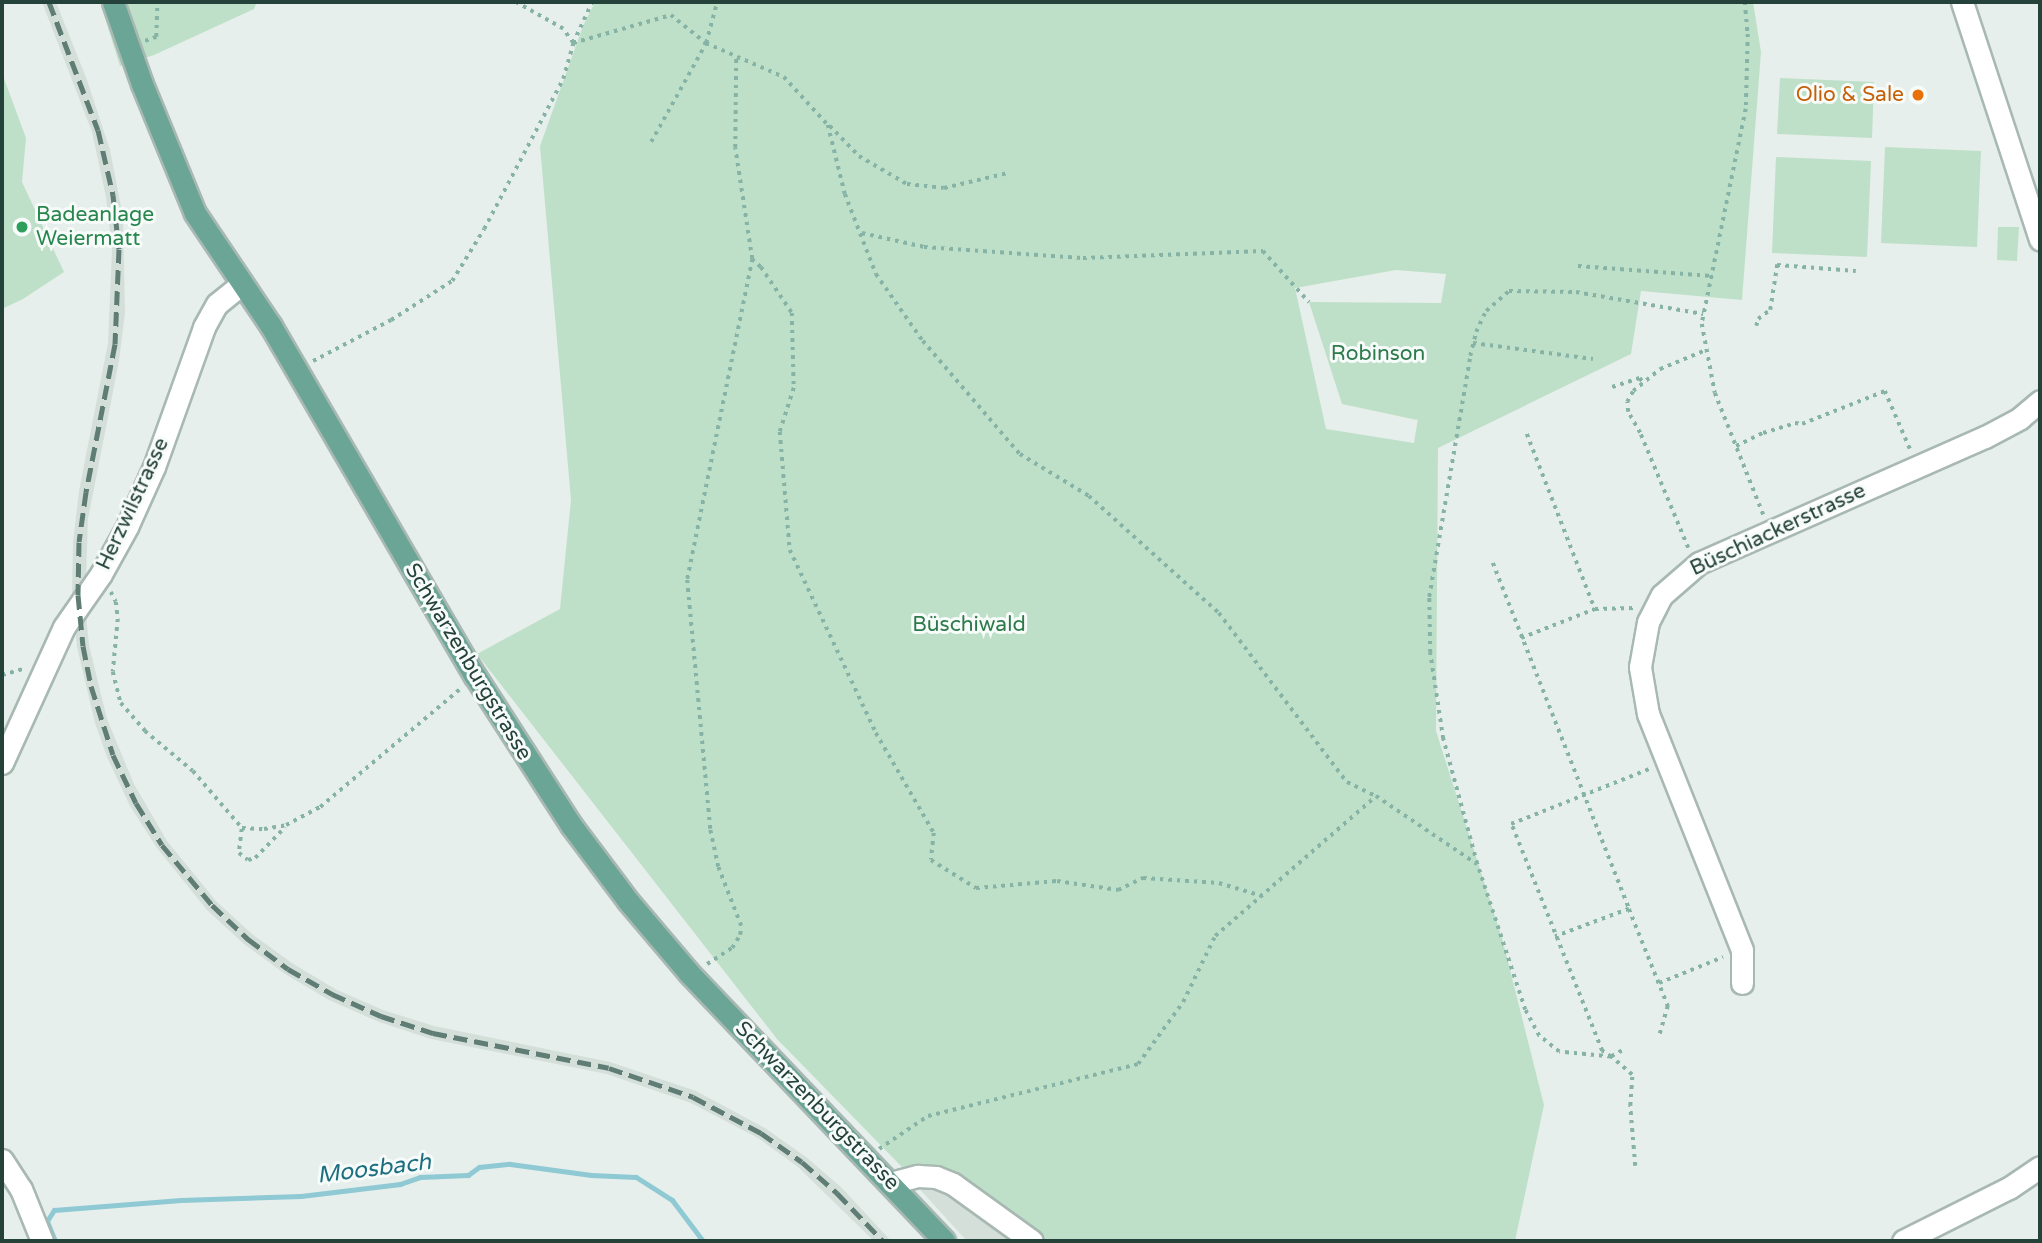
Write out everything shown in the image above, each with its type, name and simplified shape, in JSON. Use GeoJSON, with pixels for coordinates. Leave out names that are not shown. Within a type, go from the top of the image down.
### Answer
{"type":"FeatureCollection","features":[{"type":"Feature","properties":{"kind":"main road","name":"Schwarzenburgstrasse"},"geometry":{"type":"LineString","coordinates":[[113,2],[187,196],[201,223],[296,370],[475,676],[571,825],[628,901],[689,972],[944,1241]]}},
{"type":"Feature","properties":{"kind":"street"},"geometry":{"type":"LineString","coordinates":[[1962,2],[2040,239]]}},
{"type":"Feature","properties":{"kind":"street","name":"Herzwilstrasse"},"geometry":{"type":"LineString","coordinates":[[2,763],[59,637],[101,575],[154,467],[204,327],[217,304],[242,284]]}},
{"type":"Feature","properties":{"kind":"street","name":"Büschiackerstrasse"},"geometry":{"type":"LineString","coordinates":[[1742,983],[1742,950],[1648,713],[1640,667],[1648,622],[1662,595],[1699,563],[1985,437],[2020,418],[2040,401]]}},
{"type":"Feature","properties":{"kind":"street"},"geometry":{"type":"LineString","coordinates":[[2,1160],[21,1189],[41,1241]]}},
{"type":"Feature","properties":{"kind":"street"},"geometry":{"type":"LineString","coordinates":[[1903,1241],[2008,1188],[2040,1167]]}},
{"type":"Feature","properties":{"kind":"street"},"geometry":{"type":"LineString","coordinates":[[891,1183],[918,1176],[936,1177],[953,1184],[1032,1241]]}},
{"type":"Feature","properties":{"kind":"path"},"geometry":{"type":"LineString","coordinates":[[153,38],[156,37],[157,2]]}},
{"type":"Feature","properties":{"kind":"path"},"geometry":{"type":"LineString","coordinates":[[515,2],[563,29],[573,43]]}},
{"type":"Feature","properties":{"kind":"path"},"geometry":{"type":"LineString","coordinates":[[296,370],[391,320],[452,281],[484,229],[563,79],[573,43],[592,2]]}},
{"type":"Feature","properties":{"kind":"path"},"geometry":{"type":"LineString","coordinates":[[651,142],[706,43],[718,2]]}},
{"type":"Feature","properties":{"kind":"path"},"geometry":{"type":"LineString","coordinates":[[1745,2],[1748,34],[1746,109],[1703,314],[1706,350],[1715,393],[1765,518]]}},
{"type":"Feature","properties":{"kind":"path"},"geometry":{"type":"LineString","coordinates":[[573,43],[671,15],[706,43],[784,77],[859,156],[907,184],[944,188],[1008,173]]}},
{"type":"Feature","properties":{"kind":"path"},"geometry":{"type":"LineString","coordinates":[[689,972],[732,948],[740,935],[741,926],[718,867],[710,829],[687,579],[691,549],[709,481],[730,379],[752,260],[735,148],[736,55]]}},
{"type":"Feature","properties":{"kind":"path"},"geometry":{"type":"LineString","coordinates":[[828,125],[845,194],[876,274],[923,341],[1020,454],[1089,496],[1219,613],[1347,782],[1376,796],[1477,864]]}},
{"type":"Feature","properties":{"kind":"path"},"geometry":{"type":"LineString","coordinates":[[862,233],[924,247],[1083,258],[1263,251],[1308,302]]}},
{"type":"Feature","properties":{"kind":"path"},"geometry":{"type":"LineString","coordinates":[[752,260],[761,267],[792,313],[794,388],[780,432],[790,550],[876,733],[934,833],[931,860],[975,888],[1057,881],[1118,890],[1143,877],[1219,883],[1262,896]]}},
{"type":"Feature","properties":{"kind":"path"},"geometry":{"type":"LineString","coordinates":[[1756,326],[1758,319],[1770,310],[1777,265],[1856,271]]}},
{"type":"Feature","properties":{"kind":"path"},"geometry":{"type":"LineString","coordinates":[[1578,266],[1712,276]]}},
{"type":"Feature","properties":{"kind":"path"},"geometry":{"type":"LineString","coordinates":[[1622,1051],[1611,1057],[1559,1052],[1539,1036],[1525,1010],[1477,864],[1443,739],[1430,653],[1429,597],[1455,429],[1473,344],[1486,312],[1508,292],[1576,292],[1703,314]]}},
{"type":"Feature","properties":{"kind":"path"},"geometry":{"type":"LineString","coordinates":[[1473,344],[1593,359]]}},
{"type":"Feature","properties":{"kind":"path"},"geometry":{"type":"LineString","coordinates":[[1690,554],[1640,433],[1628,412],[1628,397],[1660,369],[1706,350]]}},
{"type":"Feature","properties":{"kind":"path"},"geometry":{"type":"LineString","coordinates":[[1612,387],[1640,378],[1643,383]]}},
{"type":"Feature","properties":{"kind":"path"},"geometry":{"type":"LineString","coordinates":[[1736,446],[1763,433],[1795,423],[1802,424],[1885,391],[1913,455]]}},
{"type":"Feature","properties":{"kind":"path"},"geometry":{"type":"LineString","coordinates":[[1527,434],[1595,609]]}},
{"type":"Feature","properties":{"kind":"path"},"geometry":{"type":"LineString","coordinates":[[1493,564],[1668,1006],[1659,1037]]}},
{"type":"Feature","properties":{"kind":"path"},"geometry":{"type":"LineString","coordinates":[[101,575],[116,601],[118,619],[113,672],[121,703],[145,732],[193,771],[242,828],[264,829],[286,825],[320,807],[475,676]]}},
{"type":"Feature","properties":{"kind":"path"},"geometry":{"type":"LineString","coordinates":[[1521,638],[1595,609],[1626,606],[1640,609]]}},
{"type":"Feature","properties":{"kind":"path"},"geometry":{"type":"LineString","coordinates":[[1634,1166],[1630,1106],[1632,1075],[1602,1051],[1511,824],[1668,762]]}},
{"type":"Feature","properties":{"kind":"path"},"geometry":{"type":"LineString","coordinates":[[866,1157],[928,1116],[1138,1064],[1183,1002],[1216,936],[1376,796]]}},
{"type":"Feature","properties":{"kind":"path"},"geometry":{"type":"LineString","coordinates":[[242,828],[239,853],[248,860],[255,858],[286,825]]}},
{"type":"Feature","properties":{"kind":"path"},"geometry":{"type":"LineString","coordinates":[[1555,937],[1629,909]]}},
{"type":"Feature","properties":{"kind":"path"},"geometry":{"type":"LineString","coordinates":[[1659,983],[1742,950]]}},
{"type":"Feature","properties":{"kind":"shaded area"},"geometry":{"type":"Polygon","coordinates":[[[42,2],[56,2],[87,80],[110,150],[123,217],[125,313],[119,361],[88,519],[85,606],[89,645],[107,719],[134,784],[167,841],[216,901],[252,934],[335,989],[383,1010],[434,1026],[610,1062],[696,1091],[765,1128],[806,1157],[842,1188],[891,1241],[874,1241],[798,1167],[758,1138],[691,1103],[607,1074],[431,1039],[379,1022],[329,1000],[285,974],[244,944],[207,910],[157,848],[130,806],[107,757],[95,723],[77,647],[72,596],[73,542],[79,491],[108,343],[112,250],[106,197],[92,132],[42,2]]]}},
{"type":"Feature","properties":{"kind":"shaded area"},"geometry":{"type":"Polygon","coordinates":[[[915,1184],[950,1191],[1026,1241],[967,1241],[915,1184]]]}},
{"type":"Feature","properties":{"kind":"green space"},"geometry":{"type":"Polygon","coordinates":[[[100,2],[257,2],[254,9],[154,55],[120,66],[100,2]]]}},
{"type":"Feature","properties":{"kind":"green space","name":"Büschiwald"},"geometry":{"type":"Polygon","coordinates":[[[595,2],[1753,2],[1761,52],[1742,300],[1641,291],[1631,354],[1438,448],[1436,731],[1502,938],[1544,1105],[1515,1241],[1042,1241],[1009,1212],[926,1164],[902,1167],[777,1039],[477,654],[560,609],[571,500],[540,146],[583,26],[595,2]],[[1396,270],[1295,288],[1326,429],[1414,443],[1418,418],[1417,420],[1342,404],[1309,302],[1441,303],[1446,274],[1396,270]]]}},
{"type":"Feature","properties":{"kind":"green space","name":"Badeanlage Weiermatt"},"geometry":{"type":"Polygon","coordinates":[[[2,73],[26,138],[22,182],[64,272],[23,299],[2,309],[2,73]]]}},
{"type":"Feature","properties":{"kind":"green space"},"geometry":{"type":"Polygon","coordinates":[[[1780,78],[1874,82],[1872,138],[1777,134],[1780,78]]]}},
{"type":"Feature","properties":{"kind":"green space"},"geometry":{"type":"Polygon","coordinates":[[[1885,147],[1981,151],[1977,247],[1881,243],[1885,147]]]}},
{"type":"Feature","properties":{"kind":"green space"},"geometry":{"type":"Polygon","coordinates":[[[1776,157],[1871,161],[1867,257],[1772,253],[1776,157]]]}},
{"type":"Feature","properties":{"kind":"green space"},"geometry":{"type":"Polygon","coordinates":[[[1998,227],[2019,227],[2017,261],[1997,260],[1998,227]]]}},
{"type":"Feature","properties":{"kind":"waterway","name":"Moosbach"},"geometry":{"type":"LineString","coordinates":[[55,1241],[47,1221],[54,1210],[181,1200],[301,1196],[400,1184],[420,1177],[468,1175],[479,1167],[510,1164],[591,1175],[636,1177],[672,1200],[703,1241]]}},
{"type":"Feature","properties":{"kind":"railway"},"geometry":{"type":"LineString","coordinates":[[49,2],[98,130],[113,195],[119,249],[115,344],[79,542],[78,595],[83,646],[91,686],[113,755],[136,803],[162,845],[212,905],[248,939],[288,969],[332,994],[381,1016],[433,1033],[609,1068],[693,1097],[761,1133],[802,1162],[837,1193],[883,1241]]}},
{"type":"Feature","properties":{"kind":"place","name":"Olio & Sale"},"geometry":{"type":"Point","coordinates":[1918,95]}},
{"type":"Feature","properties":{"kind":"place","name":"Badeanlage Weiermatt"},"geometry":{"type":"Point","coordinates":[22,227]}},
{"type":"Feature","properties":{"kind":"park label","name":"Robinson"},"geometry":{"type":"Point","coordinates":[1378,354]}}]}
